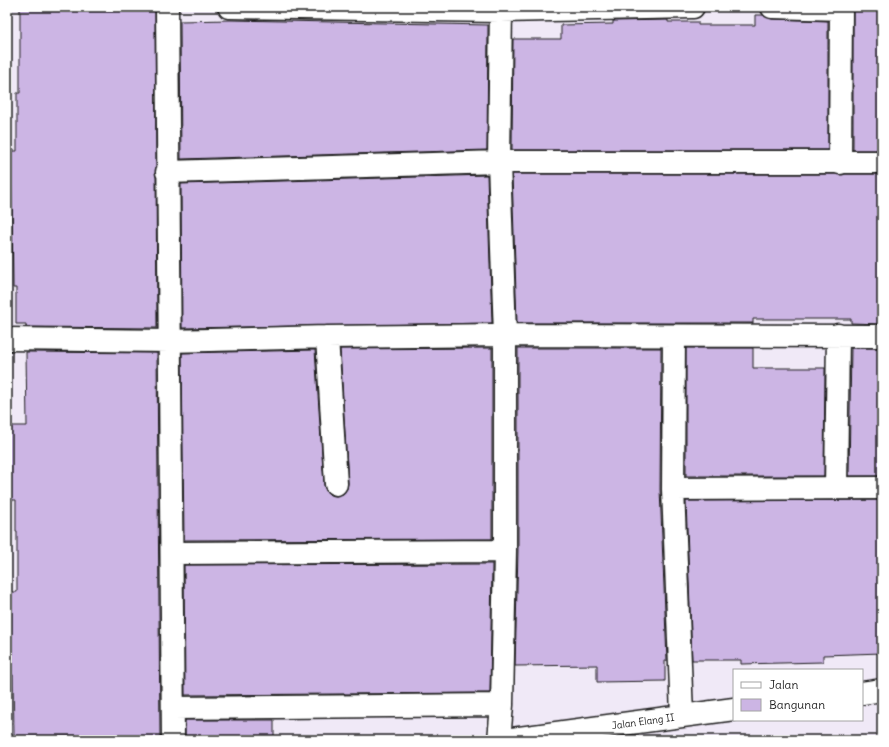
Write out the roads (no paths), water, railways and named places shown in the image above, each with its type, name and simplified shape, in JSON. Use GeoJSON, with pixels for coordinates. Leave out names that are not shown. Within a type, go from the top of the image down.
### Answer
{"type":"FeatureCollection","features":[{"type":"Feature","properties":{"kind":"street"},"geometry":{"type":"LineString","coordinates":[[167,7],[168,341],[173,552],[173,740]]}},
{"type":"Feature","properties":{"kind":"street"},"geometry":{"type":"LineString","coordinates":[[229,7],[500,9],[693,7]]}},
{"type":"Feature","properties":{"kind":"street"},"geometry":{"type":"LineString","coordinates":[[772,7],[841,8],[840,163]]}},
{"type":"Feature","properties":{"kind":"street"},"geometry":{"type":"LineString","coordinates":[[499,740],[502,705],[505,551],[505,336],[499,162],[500,9]]}},
{"type":"Feature","properties":{"kind":"street"},"geometry":{"type":"LineString","coordinates":[[167,172],[499,162],[882,162]]}},
{"type":"Feature","properties":{"kind":"street"},"geometry":{"type":"LineString","coordinates":[[7,339],[168,341],[327,337],[838,334],[882,336]]}},
{"type":"Feature","properties":{"kind":"street"},"geometry":{"type":"LineString","coordinates":[[836,488],[838,334]]}},
{"type":"Feature","properties":{"kind":"street"},"geometry":{"type":"LineString","coordinates":[[674,336],[673,489],[682,715]]}},
{"type":"Feature","properties":{"kind":"street"},"geometry":{"type":"LineString","coordinates":[[327,337],[336,484]]}},
{"type":"Feature","properties":{"kind":"street"},"geometry":{"type":"LineString","coordinates":[[673,489],[882,488]]}},
{"type":"Feature","properties":{"kind":"street"},"geometry":{"type":"LineString","coordinates":[[173,552],[505,551]]}},
{"type":"Feature","properties":{"kind":"street"},"geometry":{"type":"LineString","coordinates":[[863,693],[882,690]]}},
{"type":"Feature","properties":{"kind":"street"},"geometry":{"type":"LineString","coordinates":[[173,708],[502,705]]}},
{"type":"Feature","properties":{"kind":"street","name":"Jalan Elang II"},"geometry":{"type":"LineString","coordinates":[[504,740],[733,709]]}}]}
